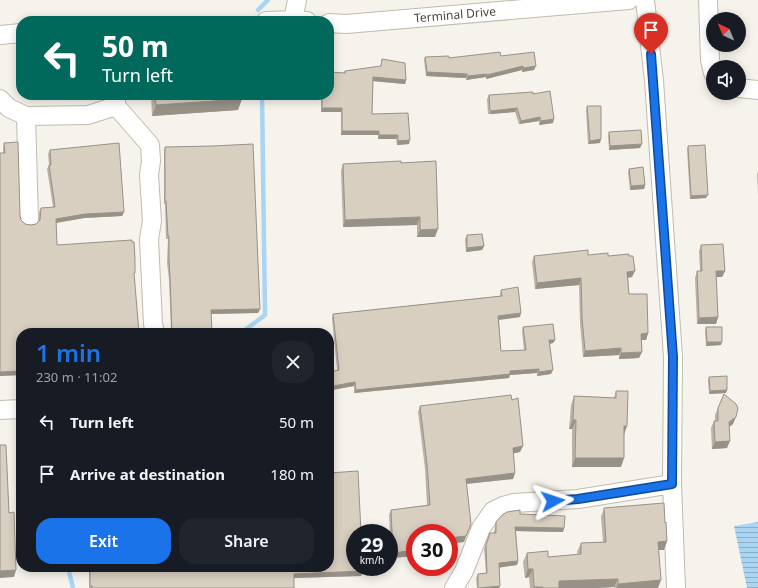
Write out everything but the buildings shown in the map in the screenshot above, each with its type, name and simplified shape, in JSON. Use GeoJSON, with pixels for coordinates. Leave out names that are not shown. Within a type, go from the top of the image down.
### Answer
{"type":"FeatureCollection","features":[{"type":"Feature","properties":{"kind":"street"},"geometry":{"type":"LineString","coordinates":[[297,0],[299,16]]}},
{"type":"Feature","properties":{"kind":"street","name":"Terminal Drive"},"geometry":{"type":"LineString","coordinates":[[334,23],[346,24],[629,0]]}},
{"type":"Feature","properties":{"kind":"street"},"geometry":{"type":"LineString","coordinates":[[645,0],[654,81],[673,357],[672,484],[676,588]]}},
{"type":"Feature","properties":{"kind":"street"},"geometry":{"type":"LineString","coordinates":[[708,0],[710,60]]}},
{"type":"Feature","properties":{"kind":"street"},"geometry":{"type":"LineString","coordinates":[[0,35],[16,33]]}},
{"type":"Feature","properties":{"kind":"street"},"geometry":{"type":"LineString","coordinates":[[746,89],[758,90]]}},
{"type":"Feature","properties":{"kind":"street"},"geometry":{"type":"LineString","coordinates":[[0,99],[9,108],[26,116],[88,115],[116,101],[150,145],[151,161],[149,175],[152,221],[149,239],[154,328]]}},
{"type":"Feature","properties":{"kind":"street"},"geometry":{"type":"LineString","coordinates":[[26,116],[29,219]]}},
{"type":"Feature","properties":{"kind":"street"},"geometry":{"type":"LineString","coordinates":[[0,410],[16,409]]}},
{"type":"Feature","properties":{"kind":"street"},"geometry":{"type":"LineString","coordinates":[[454,588],[464,572],[481,528],[493,511],[503,506],[514,503],[578,499],[672,484]]}},
{"type":"Feature","properties":{"kind":"water"},"geometry":{"type":"Polygon","coordinates":[[[758,522],[758,588],[747,588],[734,526],[758,522]]]}},
{"type":"Feature","properties":{"kind":"waterway"},"geometry":{"type":"LineString","coordinates":[[258,10],[268,0]]}},
{"type":"Feature","properties":{"kind":"waterway"},"geometry":{"type":"LineString","coordinates":[[248,328],[265,315],[262,100]]}},
{"type":"Feature","properties":{"kind":"waterway"},"geometry":{"type":"LineString","coordinates":[[69,572],[73,588]]}},
{"type":"Feature","properties":{"kind":"route"},"geometry":{"type":"LineString","coordinates":[[553,501],[578,499],[672,484],[673,357],[651,54]]}}]}
